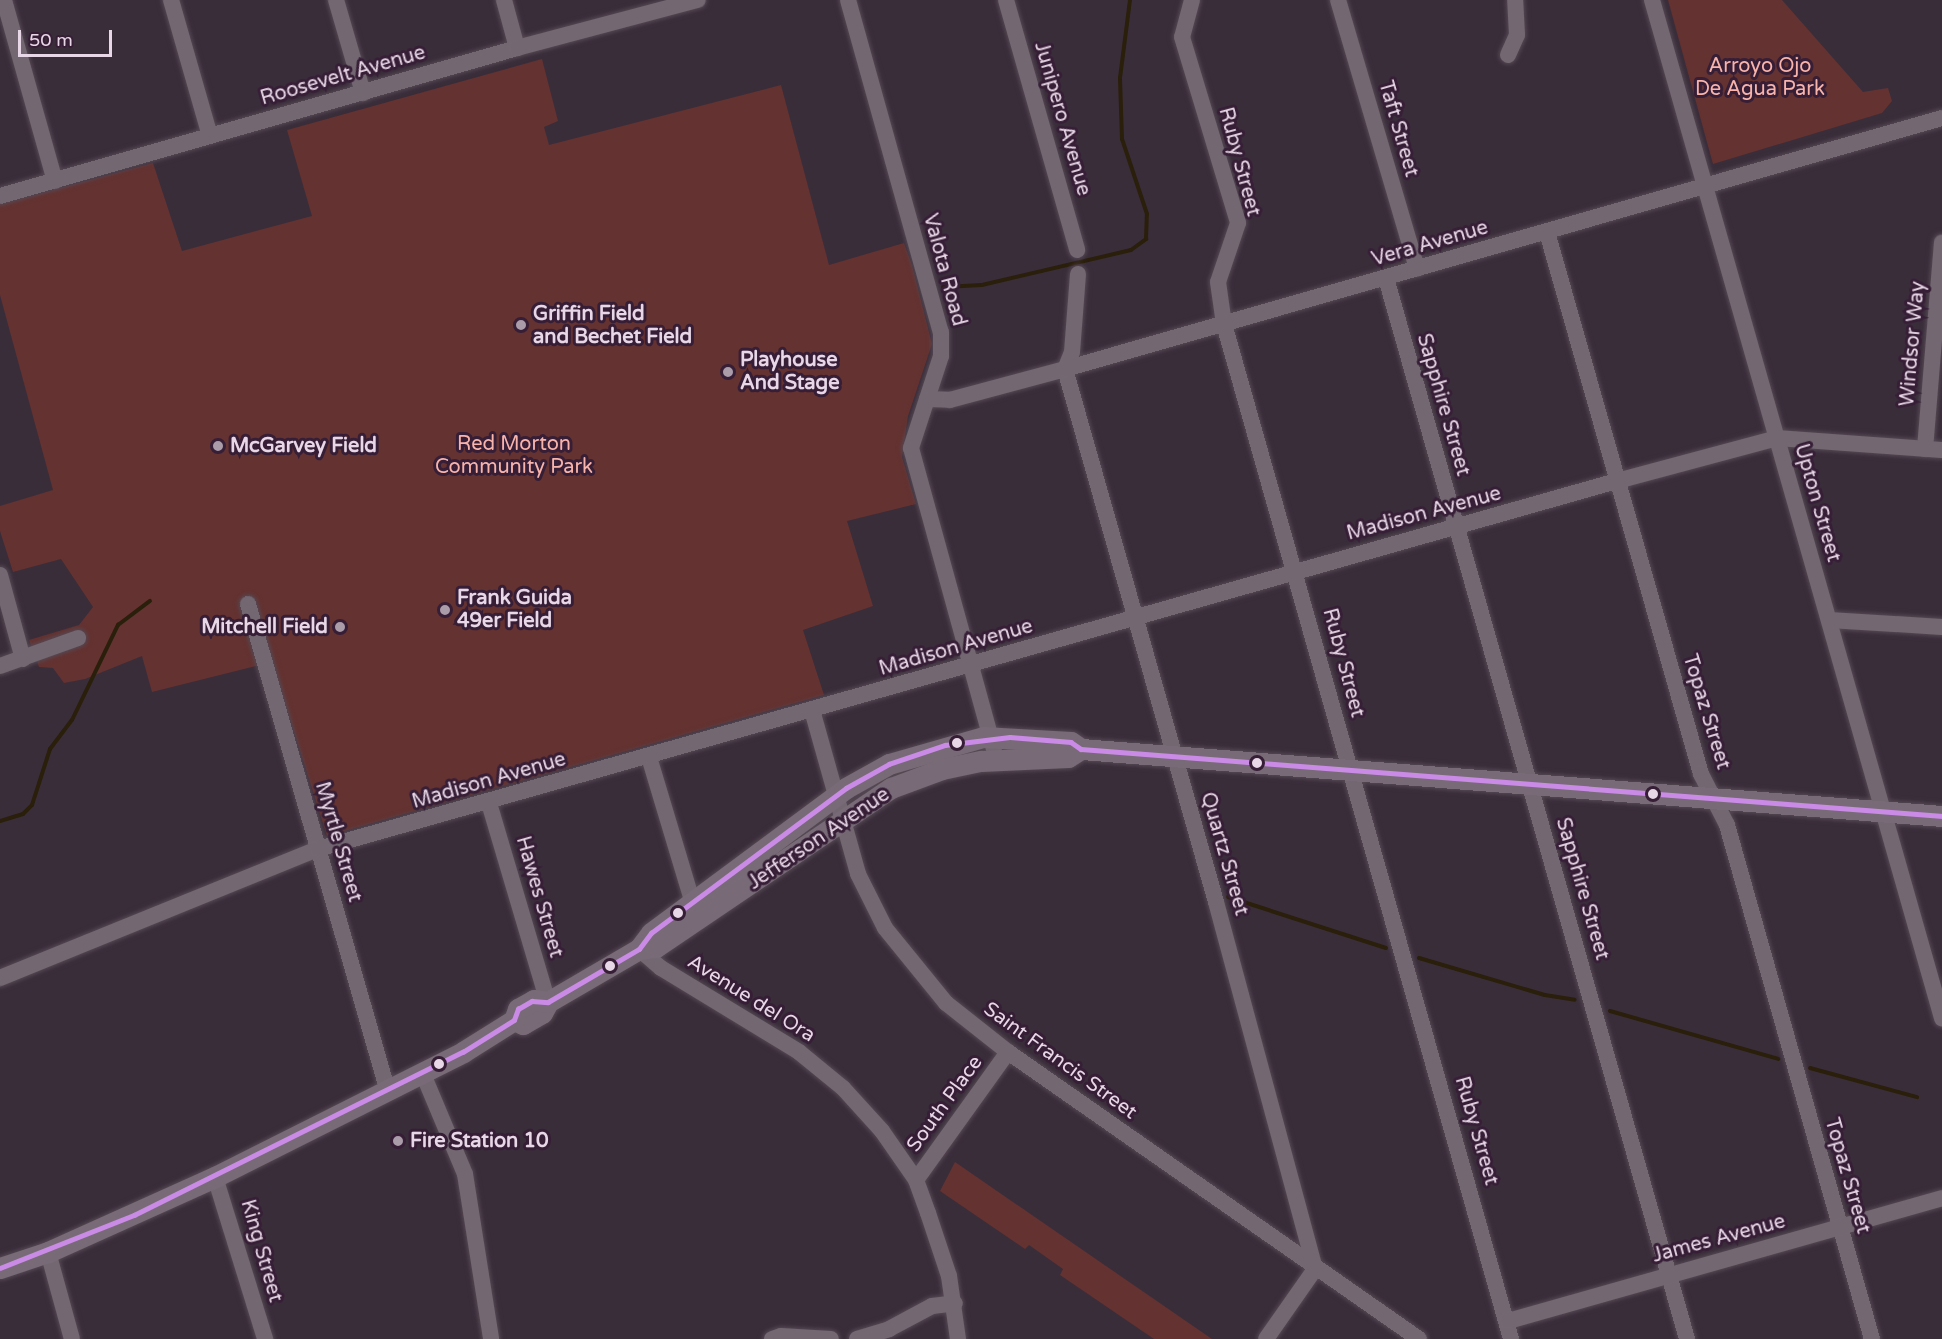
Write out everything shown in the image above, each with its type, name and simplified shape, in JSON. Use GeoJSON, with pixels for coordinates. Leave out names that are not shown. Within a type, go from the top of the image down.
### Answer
{"type":"FeatureCollection","features":[{"type":"Feature","properties":{"kind":"main road","name":"Jefferson Avenue"},"geometry":{"type":"LineString","coordinates":[[639,950],[651,933],[693,904],[836,795],[889,764],[945,745],[993,737],[1071,742],[1081,749],[1942,816]]}},
{"type":"Feature","properties":{"kind":"main road","name":"Jefferson Avenue"},"geometry":{"type":"LineString","coordinates":[[0,1268],[48,1252],[215,1177],[423,1074],[514,1020],[523,1023],[531,1019],[542,1013],[548,1002],[639,950],[664,942],[786,861],[842,818],[891,788],[942,769],[995,759],[1068,757],[1081,749]]}},
{"type":"Feature","properties":{"kind":"street"},"geometry":{"type":"LineString","coordinates":[[3,0],[55,181]]}},
{"type":"Feature","properties":{"kind":"street"},"geometry":{"type":"LineString","coordinates":[[171,0],[210,136]]}},
{"type":"Feature","properties":{"kind":"street"},"geometry":{"type":"LineString","coordinates":[[336,0],[363,93]]}},
{"type":"Feature","properties":{"kind":"street"},"geometry":{"type":"LineString","coordinates":[[504,0],[518,48]]}},
{"type":"Feature","properties":{"kind":"street","name":"Roosevelt Avenue"},"geometry":{"type":"LineString","coordinates":[[0,196],[678,3],[698,0]]}},
{"type":"Feature","properties":{"kind":"street","name":"Valota Road"},"geometry":{"type":"LineString","coordinates":[[848,0],[941,332],[941,356],[911,448],[993,737],[995,759]]}},
{"type":"Feature","properties":{"kind":"street","name":"Junipero Avenue"},"geometry":{"type":"LineString","coordinates":[[1006,0],[1077,250]]}},
{"type":"Feature","properties":{"kind":"street","name":"Ruby Street"},"geometry":{"type":"LineString","coordinates":[[1192,0],[1182,37],[1238,223],[1218,282],[1224,324],[1508,1321],[1511,1339]]}},
{"type":"Feature","properties":{"kind":"street","name":"Taft Street"},"geometry":{"type":"LineString","coordinates":[[1338,0],[1417,269]]}},
{"type":"Feature","properties":{"kind":"street"},"geometry":{"type":"LineString","coordinates":[[1508,55],[1517,35],[1515,0]]}},
{"type":"Feature","properties":{"kind":"street","name":"Upton Street"},"geometry":{"type":"LineString","coordinates":[[1652,0],[1942,1018]]}},
{"type":"Feature","properties":{"kind":"street","name":"Vera Avenue"},"geometry":{"type":"LineString","coordinates":[[927,399],[950,400],[1065,369],[1942,118]]}},
{"type":"Feature","properties":{"kind":"street","name":"Topaz Street"},"geometry":{"type":"LineString","coordinates":[[1547,232],[1701,774],[1727,825],[1872,1339]]}},
{"type":"Feature","properties":{"kind":"street","name":"Windsor Way"},"geometry":{"type":"LineString","coordinates":[[1934,450],[1942,243]]}},
{"type":"Feature","properties":{"kind":"street"},"geometry":{"type":"LineString","coordinates":[[1065,369],[1072,352],[1078,274]]}},
{"type":"Feature","properties":{"kind":"street","name":"Sapphire Street"},"geometry":{"type":"LineString","coordinates":[[1386,278],[1687,1339]]}},
{"type":"Feature","properties":{"kind":"street","name":"Quartz Street"},"geometry":{"type":"LineString","coordinates":[[1065,369],[1315,1269]]}},
{"type":"Feature","properties":{"kind":"street","name":"Madison Avenue"},"geometry":{"type":"LineString","coordinates":[[0,978],[318,849],[489,803],[1134,620],[1295,570],[1617,481],[1777,438],[1934,450]]}},
{"type":"Feature","properties":{"kind":"street"},"geometry":{"type":"LineString","coordinates":[[0,575],[23,659]]}},
{"type":"Feature","properties":{"kind":"street","name":"Myrtle Street"},"geometry":{"type":"LineString","coordinates":[[248,604],[387,1092]]}},
{"type":"Feature","properties":{"kind":"street"},"geometry":{"type":"LineString","coordinates":[[1829,620],[1942,627]]}},
{"type":"Feature","properties":{"kind":"street"},"geometry":{"type":"LineString","coordinates":[[0,666],[78,638]]}},
{"type":"Feature","properties":{"kind":"street","name":"Saint Francis Street"},"geometry":{"type":"LineString","coordinates":[[812,710],[858,874],[885,928],[946,1003],[1008,1052],[1315,1269],[1419,1339]]}},
{"type":"Feature","properties":{"kind":"street"},"geometry":{"type":"LineString","coordinates":[[649,757],[693,904]]}},
{"type":"Feature","properties":{"kind":"street","name":"Hawes Street"},"geometry":{"type":"LineString","coordinates":[[489,803],[548,1002]]}},
{"type":"Feature","properties":{"kind":"street","name":"Avenue del Ora"},"geometry":{"type":"LineString","coordinates":[[639,950],[661,968],[757,1023],[834,1080],[882,1131],[916,1180],[950,1276],[958,1339]]}},
{"type":"Feature","properties":{"kind":"street","name":"South Place"},"geometry":{"type":"LineString","coordinates":[[916,1180],[1008,1052]]}},
{"type":"Feature","properties":{"kind":"street"},"geometry":{"type":"LineString","coordinates":[[423,1074],[465,1174],[491,1339]]}},
{"type":"Feature","properties":{"kind":"street","name":"King Street"},"geometry":{"type":"LineString","coordinates":[[215,1177],[265,1339]]}},
{"type":"Feature","properties":{"kind":"street","name":"James Avenue"},"geometry":{"type":"LineString","coordinates":[[1508,1321],[1942,1198]]}},
{"type":"Feature","properties":{"kind":"street"},"geometry":{"type":"LineString","coordinates":[[48,1252],[72,1339]]}},
{"type":"Feature","properties":{"kind":"street"},"geometry":{"type":"LineString","coordinates":[[1266,1339],[1315,1269]]}},
{"type":"Feature","properties":{"kind":"street"},"geometry":{"type":"LineString","coordinates":[[857,1339],[889,1329],[932,1306],[955,1303]]}},
{"type":"Feature","properties":{"kind":"street"},"geometry":{"type":"LineString","coordinates":[[772,1339],[803,1336],[831,1339]]}},
{"type":"Feature","properties":{"kind":"green space","name":"Arroyo Ojo De Agua Park"},"geometry":{"type":"Polygon","coordinates":[[[1668,0],[1782,0],[1863,92],[1888,88],[1892,101],[1882,113],[1713,164],[1668,0]]]}},
{"type":"Feature","properties":{"kind":"green space","name":"Red Morton Community Park"},"geometry":{"type":"Polygon","coordinates":[[[542,59],[558,121],[544,127],[549,145],[781,85],[829,265],[904,243],[912,265],[932,344],[908,416],[902,457],[916,504],[847,521],[873,606],[803,630],[824,695],[327,836],[272,662],[152,692],[142,656],[85,679],[64,683],[53,668],[39,667],[29,640],[79,625],[93,607],[61,559],[13,572],[0,531],[0,506],[53,490],[0,295],[0,204],[153,163],[182,251],[312,216],[287,130],[542,59]]]}},
{"type":"Feature","properties":{"kind":"green space"},"geometry":{"type":"Polygon","coordinates":[[[955,1162],[1212,1339],[1154,1339],[1060,1275],[1063,1269],[1029,1245],[1025,1249],[940,1191],[955,1162]]]}},
{"type":"Feature","properties":{"kind":"waterway"},"geometry":{"type":"LineString","coordinates":[[943,287],[982,285],[1131,250],[1146,239],[1147,214],[1122,139],[1120,78],[1130,0]]}},
{"type":"Feature","properties":{"kind":"waterway"},"geometry":{"type":"LineString","coordinates":[[0,821],[23,814],[32,805],[50,749],[72,720],[118,625],[150,601]]}},
{"type":"Feature","properties":{"kind":"waterway"},"geometry":{"type":"LineString","coordinates":[[1228,897],[1386,948]]}},
{"type":"Feature","properties":{"kind":"waterway"},"geometry":{"type":"LineString","coordinates":[[1419,958],[1545,995],[1575,1000]]}},
{"type":"Feature","properties":{"kind":"waterway"},"geometry":{"type":"LineString","coordinates":[[1610,1011],[1778,1059]]}},
{"type":"Feature","properties":{"kind":"waterway"},"geometry":{"type":"LineString","coordinates":[[1810,1068],[1917,1097]]}},
{"type":"Feature","properties":{"kind":"transit line"},"geometry":{"type":"LineString","coordinates":[[0,1268],[134,1215],[463,1052],[514,1020],[518,1009],[532,1001],[548,1002],[639,949],[651,933],[846,788],[889,764],[945,745],[1010,737],[1071,742],[1081,749],[1942,816]]}},
{"type":"Feature","properties":{"kind":"place","name":"Griffin Field and Bechet Field"},"geometry":{"type":"Point","coordinates":[521,325]}},
{"type":"Feature","properties":{"kind":"place","name":"Playhouse And Stage"},"geometry":{"type":"Point","coordinates":[728,372]}},
{"type":"Feature","properties":{"kind":"place","name":"McGarvey Field"},"geometry":{"type":"Point","coordinates":[218,446]}},
{"type":"Feature","properties":{"kind":"place","name":"Frank Guida 49er Field"},"geometry":{"type":"Point","coordinates":[445,610]}},
{"type":"Feature","properties":{"kind":"place","name":"Mitchell Field"},"geometry":{"type":"Point","coordinates":[340,627]}},
{"type":"Feature","properties":{"kind":"place","name":"Fire Station 10"},"geometry":{"type":"Point","coordinates":[398,1141]}}]}
